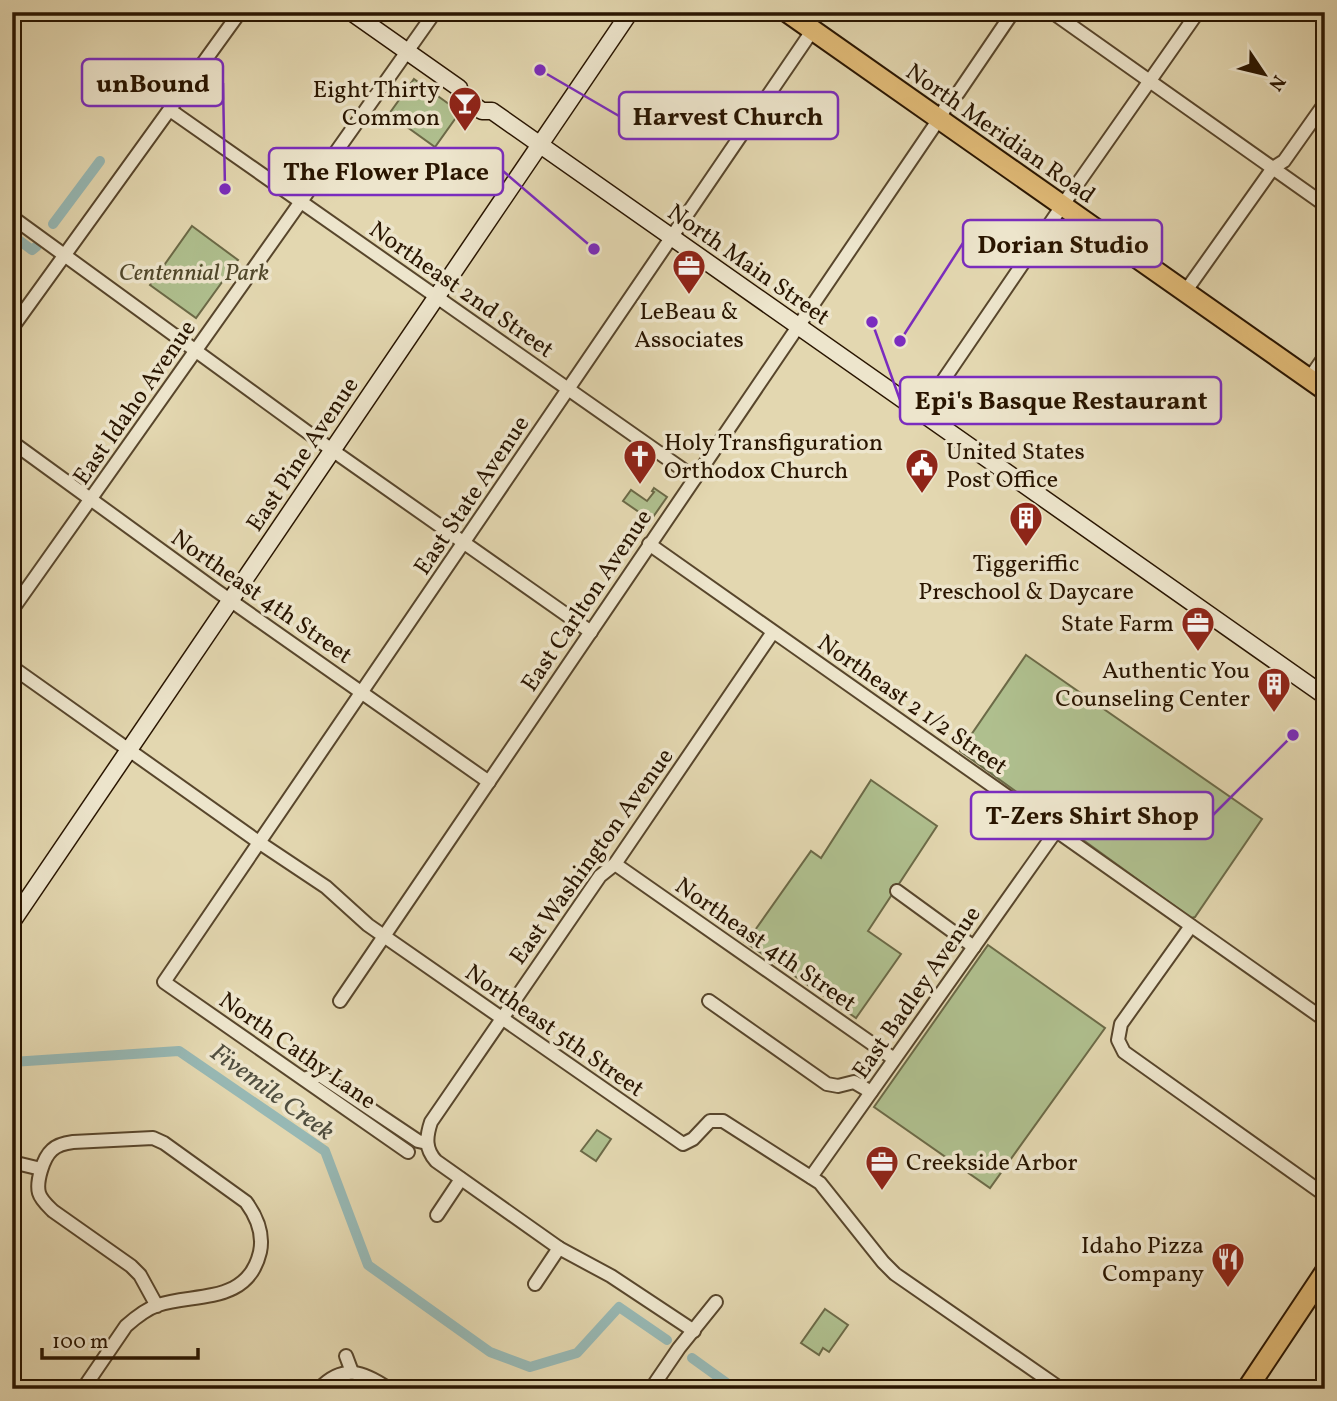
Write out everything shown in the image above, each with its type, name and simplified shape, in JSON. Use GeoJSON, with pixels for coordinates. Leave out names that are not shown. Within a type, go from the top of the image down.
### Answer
{"type":"FeatureCollection","features":[{"type":"Feature","properties":{"kind":"main road","name":"North Meridian Road"},"geometry":{"type":"LineString","coordinates":[[787,12],[1317,384]]}},
{"type":"Feature","properties":{"kind":"main road"},"geometry":{"type":"LineString","coordinates":[[1247,1389],[1325,1272]]}},
{"type":"Feature","properties":{"kind":"street"},"geometry":{"type":"LineString","coordinates":[[12,328],[240,12]]}},
{"type":"Feature","properties":{"kind":"street","name":"North Main Street"},"geometry":{"type":"LineString","coordinates":[[351,12],[459,88],[467,87],[489,102],[492,111],[1325,696]]}},
{"type":"Feature","properties":{"kind":"street","name":"East Idaho Avenue"},"geometry":{"type":"LineString","coordinates":[[12,610],[435,12]]}},
{"type":"Feature","properties":{"kind":"street","name":"East Pine Avenue"},"geometry":{"type":"LineString","coordinates":[[12,922],[630,12]]}},
{"type":"Feature","properties":{"kind":"street","name":"East Carlton Avenue"},"geometry":{"type":"LineString","coordinates":[[340,1001],[939,120],[949,101],[958,93],[1013,12]]}},
{"type":"Feature","properties":{"kind":"street"},"geometry":{"type":"LineString","coordinates":[[1052,12],[1325,205]]}},
{"type":"Feature","properties":{"kind":"street"},"geometry":{"type":"LineString","coordinates":[[921,413],[1198,12]]}},
{"type":"Feature","properties":{"kind":"street","name":"East State Avenue"},"geometry":{"type":"LineString","coordinates":[[164,982],[812,31]]}},
{"type":"Feature","properties":{"kind":"street"},"geometry":{"type":"LineString","coordinates":[[1185,292],[1273,168],[1284,161],[1325,103]]}},
{"type":"Feature","properties":{"kind":"street","name":"Northeast 2nd Street"},"geometry":{"type":"LineString","coordinates":[[170,110],[695,478]]}},
{"type":"Feature","properties":{"kind":"street"},"geometry":{"type":"LineString","coordinates":[[12,217],[332,450],[591,632]]}},
{"type":"Feature","properties":{"kind":"street"},"geometry":{"type":"LineString","coordinates":[[1317,384],[1325,356]]}},
{"type":"Feature","properties":{"kind":"street","name":"Northeast 4th Street"},"geometry":{"type":"LineString","coordinates":[[12,442],[230,600],[489,782]]}},
{"type":"Feature","properties":{"kind":"street","name":"Northeast 2 1/2 Street"},"geometry":{"type":"LineString","coordinates":[[649,544],[1325,1020]]}},
{"type":"Feature","properties":{"kind":"street","name":"East Washington Avenue"},"geometry":{"type":"LineString","coordinates":[[427,1143],[431,1122],[600,876],[615,864],[773,632]]}},
{"type":"Feature","properties":{"kind":"street","name":"Northeast 5th Street"},"geometry":{"type":"LineString","coordinates":[[12,667],[128,751],[326,887],[368,925],[683,1144],[694,1139],[710,1121],[723,1121],[820,1183],[895,1274],[1061,1389]]}},
{"type":"Feature","properties":{"kind":"street","name":"East Badley Avenue"},"geometry":{"type":"LineString","coordinates":[[811,1177],[1056,831]]}},
{"type":"Feature","properties":{"kind":"street","name":"Northeast 4th Street"},"geometry":{"type":"LineString","coordinates":[[615,864],[894,1059]]}},
{"type":"Feature","properties":{"kind":"street"},"geometry":{"type":"LineString","coordinates":[[897,891],[974,947]]}},
{"type":"Feature","properties":{"kind":"street"},"geometry":{"type":"LineString","coordinates":[[1191,926],[1121,1024],[1118,1040],[1124,1052],[1325,1195]]}},
{"type":"Feature","properties":{"kind":"street","name":"North Cathy Lane"},"geometry":{"type":"LineString","coordinates":[[164,982],[408,1152]]}},
{"type":"Feature","properties":{"kind":"street"},"geometry":{"type":"LineString","coordinates":[[709,1001],[827,1084],[838,1086],[855,1083],[871,1091]]}},
{"type":"Feature","properties":{"kind":"street"},"geometry":{"type":"LineString","coordinates":[[304,1079],[321,1076],[418,1141],[427,1143],[436,1161],[461,1180],[559,1248],[611,1276],[694,1331]]}},
{"type":"Feature","properties":{"kind":"street"},"geometry":{"type":"LineString","coordinates":[[83,1389],[126,1326],[135,1318],[157,1306],[222,1293],[244,1281],[258,1260],[261,1236],[254,1212],[246,1202],[164,1143],[153,1138],[73,1142],[61,1144],[50,1151],[41,1169],[39,1192],[44,1203],[131,1266],[140,1275],[157,1306]]}},
{"type":"Feature","properties":{"kind":"street"},"geometry":{"type":"LineString","coordinates":[[12,1162],[41,1169]]}},
{"type":"Feature","properties":{"kind":"street"},"geometry":{"type":"LineString","coordinates":[[437,1215],[461,1180]]}},
{"type":"Feature","properties":{"kind":"street"},"geometry":{"type":"LineString","coordinates":[[535,1284],[559,1248]]}},
{"type":"Feature","properties":{"kind":"street"},"geometry":{"type":"LineString","coordinates":[[651,1389],[679,1348],[716,1302]]}},
{"type":"Feature","properties":{"kind":"street"},"geometry":{"type":"LineString","coordinates":[[346,1356],[352,1372]]}},
{"type":"Feature","properties":{"kind":"street"},"geometry":{"type":"LineString","coordinates":[[319,1389],[329,1379],[352,1372],[364,1374],[388,1389]]}},
{"type":"Feature","properties":{"kind":"green space"},"geometry":{"type":"Polygon","coordinates":[[[414,79],[460,112],[435,147],[389,114],[414,79]]]}},
{"type":"Feature","properties":{"kind":"green space","name":"Centennial Park"},"geometry":{"type":"Polygon","coordinates":[[[192,226],[238,260],[196,318],[150,285],[192,226]]]}},
{"type":"Feature","properties":{"kind":"green space"},"geometry":{"type":"Polygon","coordinates":[[[654,488],[667,497],[644,530],[646,517],[623,501],[631,490],[647,501],[654,488]]]}},
{"type":"Feature","properties":{"kind":"green space"},"geometry":{"type":"Polygon","coordinates":[[[1026,655],[1262,819],[1195,917],[1191,918],[960,751],[1026,655]]]}},
{"type":"Feature","properties":{"kind":"green space"},"geometry":{"type":"Polygon","coordinates":[[[871,780],[937,826],[868,931],[901,954],[856,1018],[745,942],[811,851],[821,858],[871,780]]]}},
{"type":"Feature","properties":{"kind":"green space"},"geometry":{"type":"Polygon","coordinates":[[[988,945],[1105,1028],[990,1188],[874,1107],[988,945]]]}},
{"type":"Feature","properties":{"kind":"green space"},"geometry":{"type":"Polygon","coordinates":[[[597,1130],[611,1139],[596,1161],[581,1151],[597,1130]]]}},
{"type":"Feature","properties":{"kind":"green space"},"geometry":{"type":"Polygon","coordinates":[[[825,1309],[848,1325],[829,1352],[823,1348],[819,1355],[801,1343],[825,1309]]]}},
{"type":"Feature","properties":{"kind":"waterway"},"geometry":{"type":"LineString","coordinates":[[53,224],[100,161]]}},
{"type":"Feature","properties":{"kind":"waterway"},"geometry":{"type":"LineString","coordinates":[[12,235],[32,250],[37,246]]}},
{"type":"Feature","properties":{"kind":"waterway","name":"Fivemile Creek"},"geometry":{"type":"LineString","coordinates":[[12,1062],[179,1051],[325,1151],[368,1265],[490,1352],[530,1367],[577,1353],[619,1307],[667,1340]]}},
{"type":"Feature","properties":{"kind":"waterway","name":"Fivemile Creek"},"geometry":{"type":"LineString","coordinates":[[692,1358],[735,1389]]}},
{"type":"Feature","properties":{"kind":"place","name":"Harvest Church"},"geometry":{"type":"Point","coordinates":[540,70]}},
{"type":"Feature","properties":{"kind":"place","name":"Eight Thirty Common"},"geometry":{"type":"Point","coordinates":[465,133]}},
{"type":"Feature","properties":{"kind":"place","name":"unBound"},"geometry":{"type":"Point","coordinates":[225,189]}},
{"type":"Feature","properties":{"kind":"place","name":"The Flower Place"},"geometry":{"type":"Point","coordinates":[594,249]}},
{"type":"Feature","properties":{"kind":"place","name":"LeBeau & Associates"},"geometry":{"type":"Point","coordinates":[689,296]}},
{"type":"Feature","properties":{"kind":"place","name":"Epi's Basque Restaurant"},"geometry":{"type":"Point","coordinates":[872,322]}},
{"type":"Feature","properties":{"kind":"place","name":"Dorian Studio"},"geometry":{"type":"Point","coordinates":[900,341]}},
{"type":"Feature","properties":{"kind":"place","name":"Holy Transfiguration Orthodox Church"},"geometry":{"type":"Point","coordinates":[640,486]}},
{"type":"Feature","properties":{"kind":"place","name":"United States Post Office"},"geometry":{"type":"Point","coordinates":[922,495]}},
{"type":"Feature","properties":{"kind":"place","name":"Tiggeriffic Preschool & Daycare"},"geometry":{"type":"Point","coordinates":[1026,548]}},
{"type":"Feature","properties":{"kind":"place","name":"State Farm"},"geometry":{"type":"Point","coordinates":[1198,653]}},
{"type":"Feature","properties":{"kind":"place","name":"Authentic You Counseling Center"},"geometry":{"type":"Point","coordinates":[1274,714]}},
{"type":"Feature","properties":{"kind":"place","name":"T-Zers Shirt Shop"},"geometry":{"type":"Point","coordinates":[1293,735]}},
{"type":"Feature","properties":{"kind":"place","name":"Creekside Arbor"},"geometry":{"type":"Point","coordinates":[882,1192]}},
{"type":"Feature","properties":{"kind":"place","name":"Idaho Pizza Company"},"geometry":{"type":"Point","coordinates":[1228,1289]}}]}
